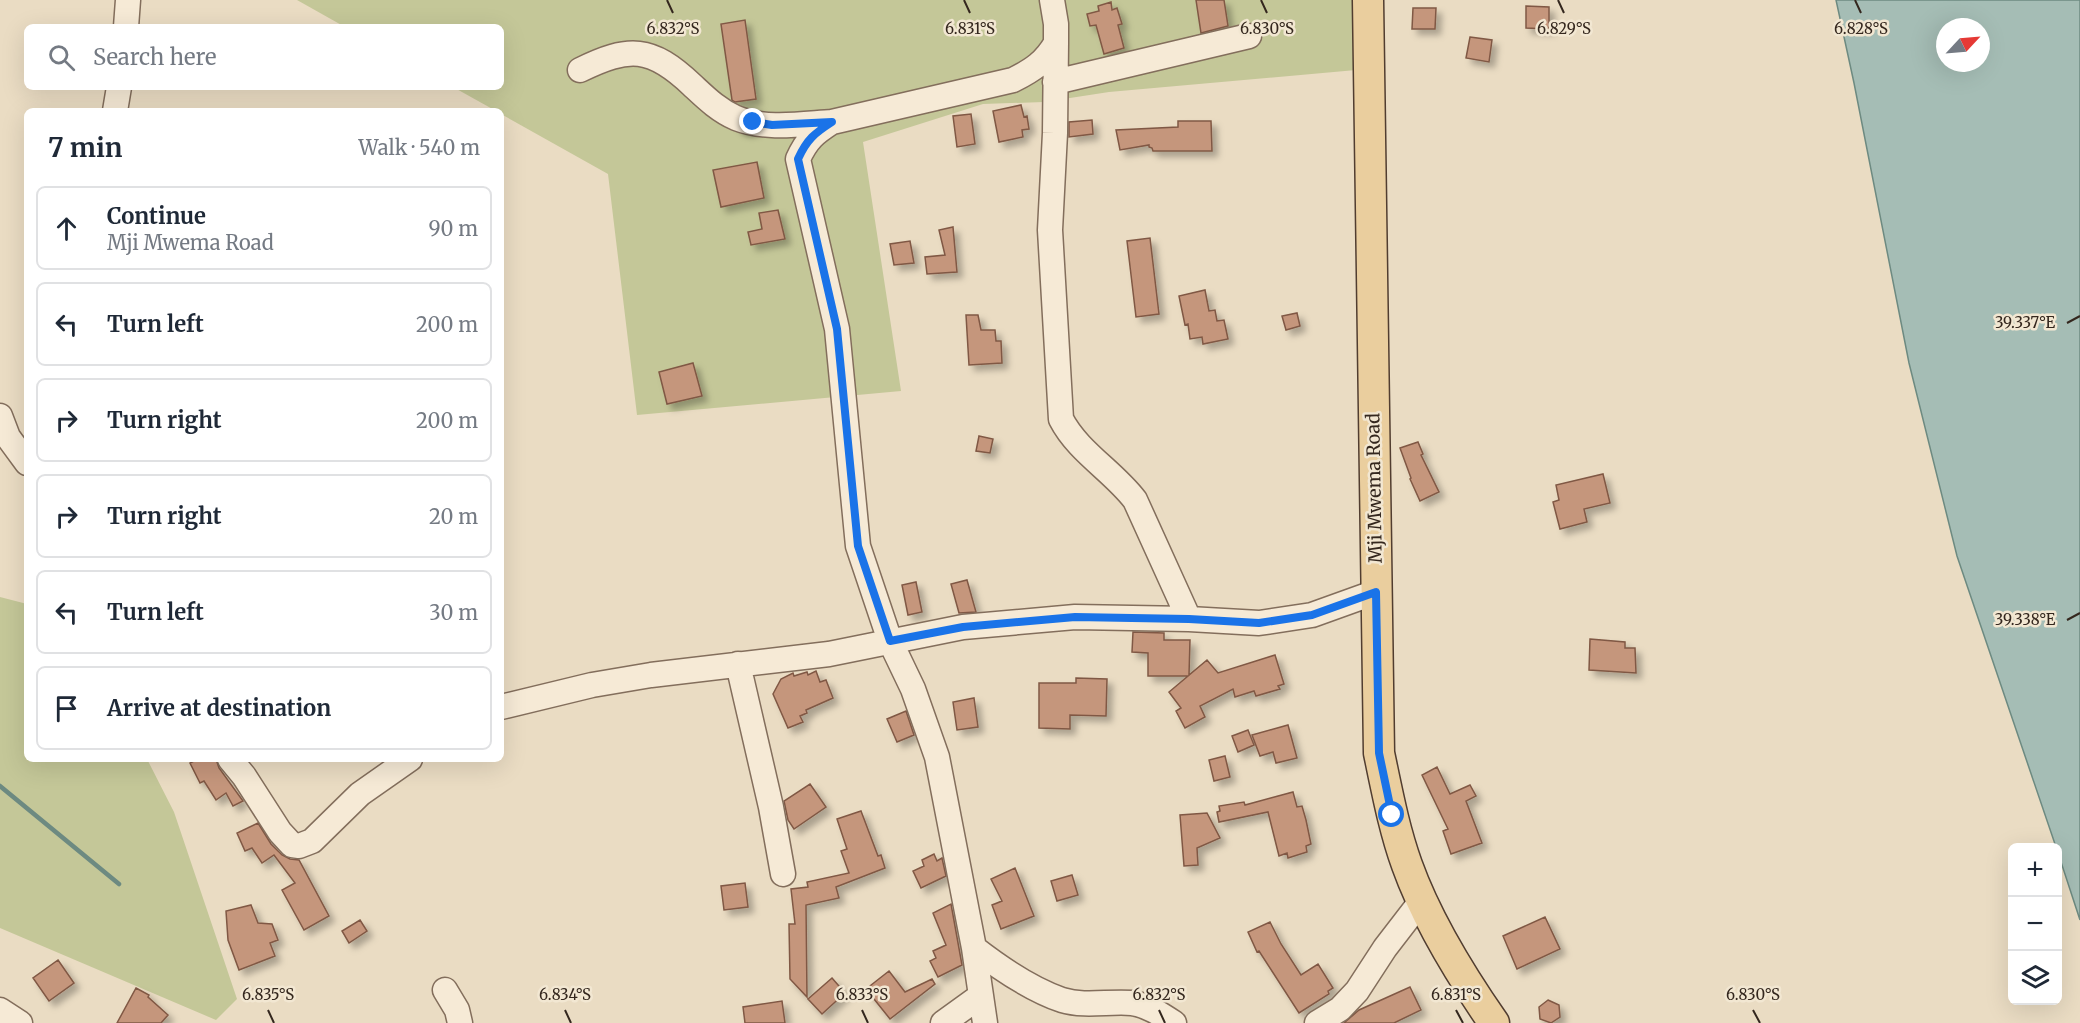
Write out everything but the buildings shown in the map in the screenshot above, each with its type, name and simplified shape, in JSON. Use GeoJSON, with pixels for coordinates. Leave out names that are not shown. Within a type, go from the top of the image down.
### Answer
{"type":"FeatureCollection","features":[{"type":"Feature","properties":{"kind":"main road","name":"Mji Mwema Road"},"geometry":{"type":"LineString","coordinates":[[1368,0],[1379,753],[1392,815],[1407,866],[1422,900],[1454,959],[1494,1023]]}},
{"type":"Feature","properties":{"kind":"street"},"geometry":{"type":"LineString","coordinates":[[126,24],[129,0]]}},
{"type":"Feature","properties":{"kind":"street"},"geometry":{"type":"LineString","coordinates":[[1052,0],[1056,42],[1050,230],[1061,419],[1067,431],[1135,500],[1189,619]]}},
{"type":"Feature","properties":{"kind":"street"},"geometry":{"type":"LineString","coordinates":[[1055,82],[1249,36]]}},
{"type":"Feature","properties":{"kind":"street"},"geometry":{"type":"LineString","coordinates":[[580,70],[608,56],[640,53],[658,58],[677,71],[714,106],[738,119],[772,125],[832,122],[1013,80],[1032,70],[1048,57],[1056,42]]}},
{"type":"Feature","properties":{"kind":"street"},"geometry":{"type":"LineString","coordinates":[[116,108],[118,90]]}},
{"type":"Feature","properties":{"kind":"street"},"geometry":{"type":"LineString","coordinates":[[832,122],[814,134],[805,144],[798,159],[837,329],[858,546],[890,641],[913,689],[937,757],[974,948],[985,1023]]}},
{"type":"Feature","properties":{"kind":"street"},"geometry":{"type":"LineString","coordinates":[[0,416],[8,437],[24,459]]}},
{"type":"Feature","properties":{"kind":"street"},"geometry":{"type":"LineString","coordinates":[[504,706],[651,675],[829,654],[963,627],[1075,617],[1259,623],[1312,615],[1376,592]]}},
{"type":"Feature","properties":{"kind":"street"},"geometry":{"type":"LineString","coordinates":[[738,664],[771,807],[783,874]]}},
{"type":"Feature","properties":{"kind":"street"},"geometry":{"type":"LineString","coordinates":[[232,762],[280,832],[292,844],[299,846],[312,841],[360,794],[406,762]]}},
{"type":"Feature","properties":{"kind":"street"},"geometry":{"type":"LineString","coordinates":[[1317,1023],[1340,1009],[1357,991],[1385,948],[1422,900]]}},
{"type":"Feature","properties":{"kind":"street"},"geometry":{"type":"LineString","coordinates":[[974,948],[1009,974],[1063,1000],[1088,1005],[1134,1004],[1154,1011],[1174,1023]]}},
{"type":"Feature","properties":{"kind":"street"},"geometry":{"type":"LineString","coordinates":[[445,990],[457,1010],[460,1023]]}},
{"type":"Feature","properties":{"kind":"street"},"geometry":{"type":"LineString","coordinates":[[943,1023],[980,997]]}},
{"type":"Feature","properties":{"kind":"street"},"geometry":{"type":"LineString","coordinates":[[0,1010],[20,1023]]}},
{"type":"Feature","properties":{"kind":"green space"},"geometry":{"type":"Polygon","coordinates":[[[297,0],[1355,0],[1356,70],[1109,92],[1044,102],[983,104],[863,142],[901,391],[637,415],[608,174],[504,116],[504,108],[491,108],[458,90],[504,90],[504,24],[340,24],[297,0]]]}},
{"type":"Feature","properties":{"kind":"green space"},"geometry":{"type":"Polygon","coordinates":[[[0,597],[24,603],[24,762],[149,762],[174,812],[237,999],[216,1020],[0,928],[0,597]]]}},
{"type":"Feature","properties":{"kind":"water"},"geometry":{"type":"Polygon","coordinates":[[[1836,0],[2080,0],[2080,920],[2062,865],[2062,843],[2055,843],[1957,556],[1909,363],[1836,0]]]}},
{"type":"Feature","properties":{"kind":"waterway"},"geometry":{"type":"LineString","coordinates":[[0,786],[119,884]]}},
{"type":"Feature","properties":{"kind":"route"},"geometry":{"type":"LineString","coordinates":[[753,122],[788,125],[832,122],[814,134],[805,144],[798,159],[802,185],[837,329],[849,474],[858,546],[890,641],[963,627],[1075,617],[1259,623],[1289,620],[1312,615],[1376,592],[1379,753],[1392,815]]}}]}
